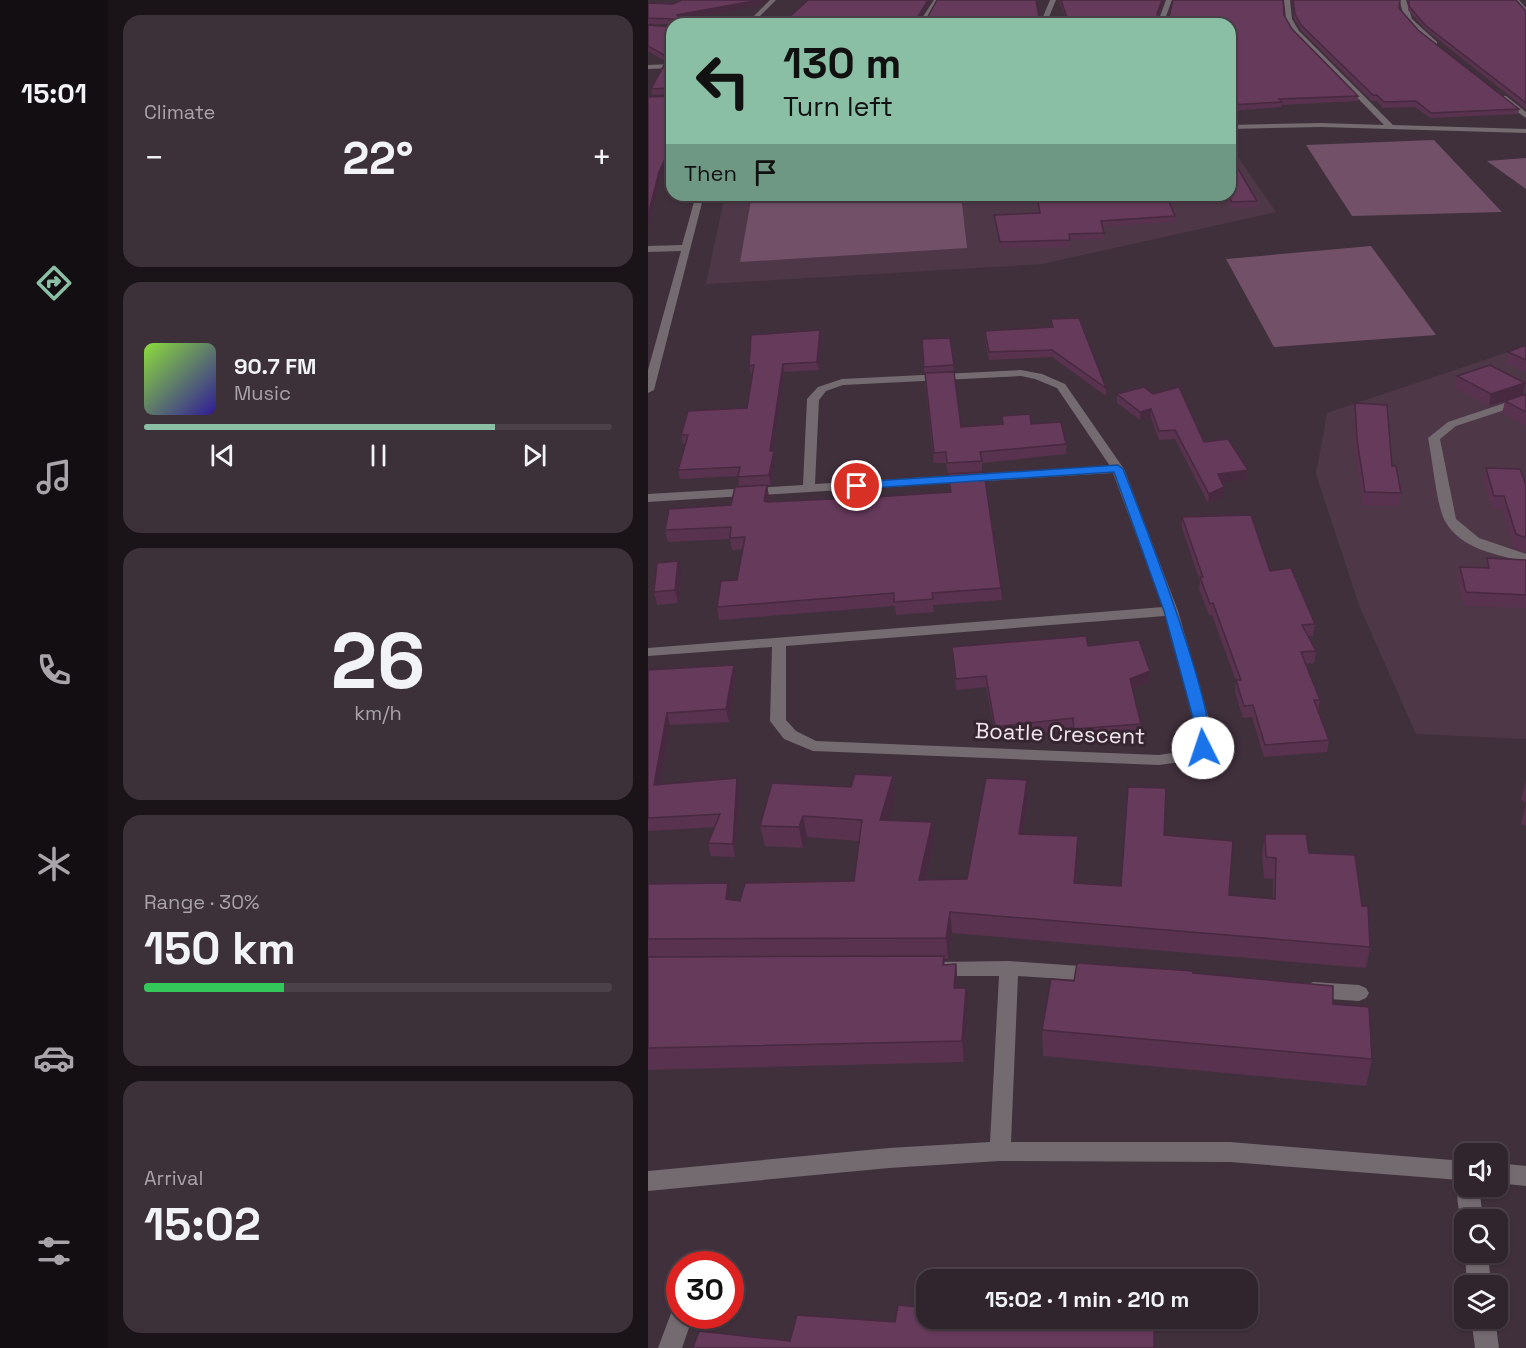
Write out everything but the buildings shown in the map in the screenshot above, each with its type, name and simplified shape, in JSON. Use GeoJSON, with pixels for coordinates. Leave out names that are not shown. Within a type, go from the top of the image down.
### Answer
{"type":"FeatureCollection","features":[{"type":"Feature","properties":{"kind":"street"},"geometry":{"type":"LineString","coordinates":[[755,18],[773,0]]}},
{"type":"Feature","properties":{"kind":"street"},"geometry":{"type":"LineString","coordinates":[[925,18],[937,0]]}},
{"type":"Feature","properties":{"kind":"street"},"geometry":{"type":"LineString","coordinates":[[1046,18],[1053,0]]}},
{"type":"Feature","properties":{"kind":"street"},"geometry":{"type":"LineString","coordinates":[[1162,18],[1169,0]]}},
{"type":"Feature","properties":{"kind":"street"},"geometry":{"type":"LineString","coordinates":[[1287,0],[1289,19],[1296,32],[1391,127]]}},
{"type":"Feature","properties":{"kind":"street"},"geometry":{"type":"LineString","coordinates":[[1403,0],[1403,11],[1411,22],[1438,46]]}},
{"type":"Feature","properties":{"kind":"street"},"geometry":{"type":"LineString","coordinates":[[1516,0],[1526,12]]}},
{"type":"Feature","properties":{"kind":"street"},"geometry":{"type":"LineString","coordinates":[[648,66],[666,66]]}},
{"type":"Feature","properties":{"kind":"street"},"geometry":{"type":"LineString","coordinates":[[1500,95],[1526,116]]}},
{"type":"Feature","properties":{"kind":"street"},"geometry":{"type":"LineString","coordinates":[[1236,127],[1391,127],[1526,131]]}},
{"type":"Feature","properties":{"kind":"street"},"geometry":{"type":"LineString","coordinates":[[648,390],[697,201]]}},
{"type":"Feature","properties":{"kind":"street"},"geometry":{"type":"LineString","coordinates":[[648,249],[684,248]]}},
{"type":"Feature","properties":{"kind":"street","name":"Boatle Crescent"},"geometry":{"type":"LineString","coordinates":[[778,643],[778,720],[790,735],[813,746],[1159,760],[1189,756],[1203,748],[1204,729],[1170,611],[1118,469],[1061,386],[1038,376],[1021,373],[842,382],[822,389],[813,399],[810,489]]}},
{"type":"Feature","properties":{"kind":"street"},"geometry":{"type":"LineString","coordinates":[[1526,399],[1452,424],[1434,438],[1450,519],[1455,527],[1464,536],[1483,546],[1526,558]]}},
{"type":"Feature","properties":{"kind":"street"},"geometry":{"type":"LineString","coordinates":[[648,498],[1118,469]]}},
{"type":"Feature","properties":{"kind":"street"},"geometry":{"type":"LineString","coordinates":[[648,652],[1170,611]]}},
{"type":"Feature","properties":{"kind":"street"},"geometry":{"type":"LineString","coordinates":[[916,969],[1009,968],[1114,976]]}},
{"type":"Feature","properties":{"kind":"street"},"geometry":{"type":"LineString","coordinates":[[1000,1151],[1009,968]]}},
{"type":"Feature","properties":{"kind":"street"},"geometry":{"type":"LineString","coordinates":[[1289,988],[1359,993]]}},
{"type":"Feature","properties":{"kind":"street"},"geometry":{"type":"LineString","coordinates":[[648,1180],[889,1158],[1000,1151],[1230,1152],[1454,1170]]}},
{"type":"Feature","properties":{"kind":"street"},"geometry":{"type":"LineString","coordinates":[[1508,1174],[1526,1176]]}},
{"type":"Feature","properties":{"kind":"street"},"geometry":{"type":"LineString","coordinates":[[670,1348],[677,1329]]}},
{"type":"Feature","properties":{"kind":"street"},"geometry":{"type":"LineString","coordinates":[[1484,1329],[1487,1348]]}},
{"type":"Feature","properties":{"kind":"shaded area"},"geometry":{"type":"Polygon","coordinates":[[[1434,140],[1502,212],[1352,216],[1306,145],[1434,140]]]}},
{"type":"Feature","properties":{"kind":"shaded area"},"geometry":{"type":"Polygon","coordinates":[[[1236,155],[1276,212],[1042,264],[706,284],[724,201],[1236,201],[1236,155]]]}},
{"type":"Feature","properties":{"kind":"shaded area"},"geometry":{"type":"Polygon","coordinates":[[[1526,158],[1526,189],[1487,161],[1526,158]]]}},
{"type":"Feature","properties":{"kind":"shaded area"},"geometry":{"type":"Polygon","coordinates":[[[751,201],[962,201],[967,248],[740,262],[751,201]]]}},
{"type":"Feature","properties":{"kind":"shaded area"},"geometry":{"type":"Polygon","coordinates":[[[1371,246],[1436,335],[1274,347],[1226,259],[1371,246]]]}},
{"type":"Feature","properties":{"kind":"shaded area"},"geometry":{"type":"Polygon","coordinates":[[[1526,346],[1526,739],[1416,734],[1359,605],[1316,474],[1327,413],[1526,346]]]}},
{"type":"Feature","properties":{"kind":"route"},"geometry":{"type":"LineString","coordinates":[[857,486],[1118,469],[1170,611],[1204,729],[1203,748]]}}]}
